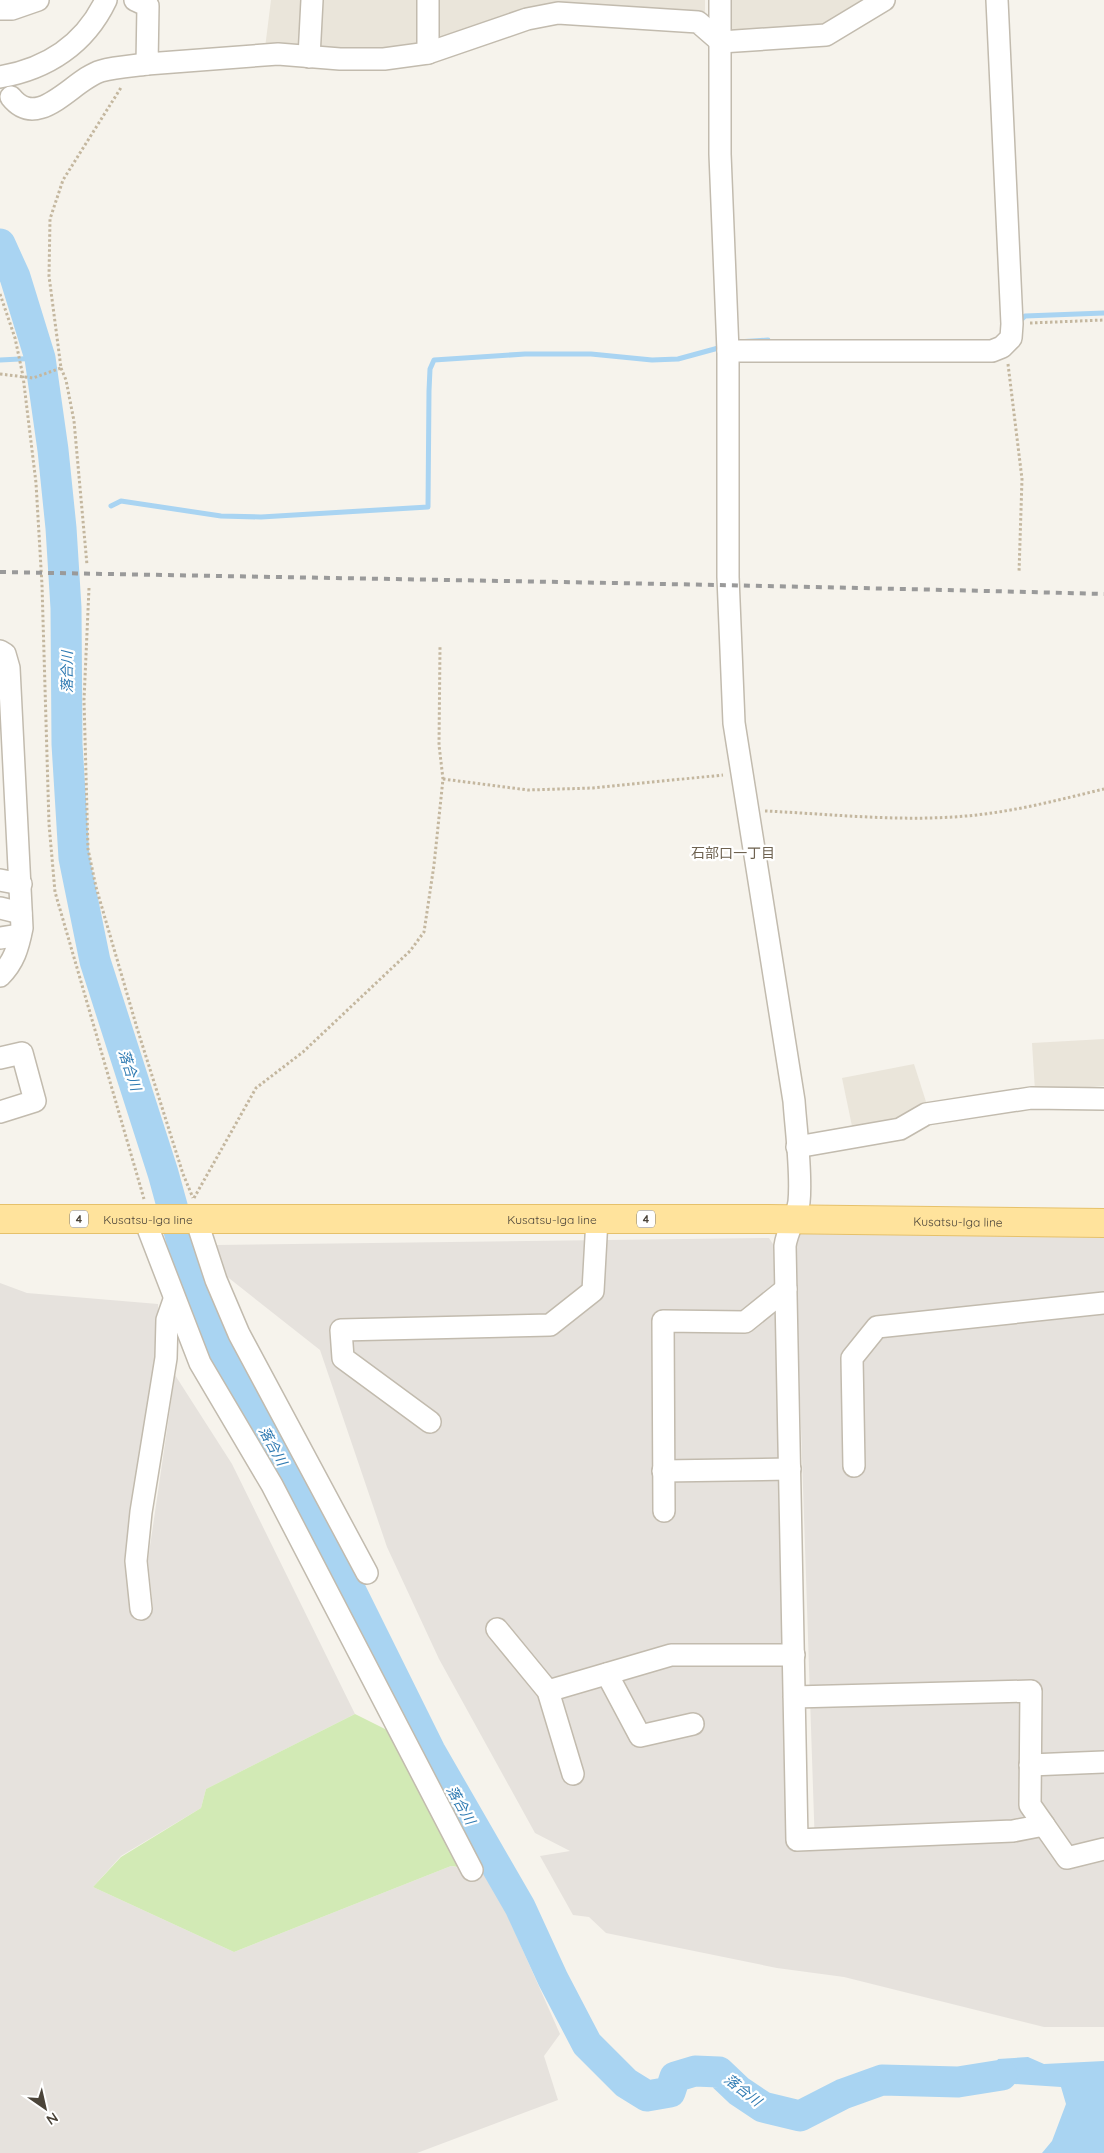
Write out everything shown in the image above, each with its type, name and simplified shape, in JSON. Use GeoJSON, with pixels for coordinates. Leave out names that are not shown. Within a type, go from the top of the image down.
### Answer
{"type":"FeatureCollection","features":[{"type":"Feature","properties":{"kind":"main road","name":"Kusatsu-Iga line"},"geometry":{"type":"LineString","coordinates":[[0,1220],[154,1219],[193,1212],[598,1219],[1104,1223]]}},
{"type":"Feature","properties":{"kind":"street"},"geometry":{"type":"LineString","coordinates":[[0,9],[12,9],[38,0]]}},
{"type":"Feature","properties":{"kind":"street"},"geometry":{"type":"LineString","coordinates":[[0,76],[20,73],[42,65],[69,48],[92,24],[106,0]]}},
{"type":"Feature","properties":{"kind":"street"},"geometry":{"type":"LineString","coordinates":[[134,0],[148,6],[147,64]]}},
{"type":"Feature","properties":{"kind":"street"},"geometry":{"type":"LineString","coordinates":[[309,56],[312,0]]}},
{"type":"Feature","properties":{"kind":"street"},"geometry":{"type":"LineString","coordinates":[[428,0],[428,53]]}},
{"type":"Feature","properties":{"kind":"street"},"geometry":{"type":"LineString","coordinates":[[720,0],[720,154],[728,352],[728,577],[734,723],[794,1101],[797,1147],[799,1203],[787,1232],[785,1246],[797,1840],[1012,1831],[1044,1825]]}},
{"type":"Feature","properties":{"kind":"street"},"geometry":{"type":"LineString","coordinates":[[11,97],[19,106],[35,110],[62,96],[99,71],[147,64],[278,54],[340,60],[384,59],[428,53],[527,20],[558,13],[698,22],[721,42],[826,35],[884,0]]}},
{"type":"Feature","properties":{"kind":"street"},"geometry":{"type":"LineString","coordinates":[[728,352],[753,350],[818,352],[992,351],[1002,347],[1011,338],[1012,324],[997,0]]}},
{"type":"Feature","properties":{"kind":"street"},"geometry":{"type":"LineString","coordinates":[[0,651],[4,654],[9,668],[6,715],[10,882],[21,913],[10,936],[16,954],[8,968],[0,976]]}},
{"type":"Feature","properties":{"kind":"street"},"geometry":{"type":"LineString","coordinates":[[0,908],[21,913]]}},
{"type":"Feature","properties":{"kind":"street"},"geometry":{"type":"LineString","coordinates":[[0,1058],[22,1053],[35,1101],[0,1112]]}},
{"type":"Feature","properties":{"kind":"street"},"geometry":{"type":"LineString","coordinates":[[797,1147],[900,1128],[926,1114],[1031,1098],[1104,1099]]}},
{"type":"Feature","properties":{"kind":"street"},"geometry":{"type":"LineString","coordinates":[[193,1212],[216,1280],[238,1334],[367,1573]]}},
{"type":"Feature","properties":{"kind":"street"},"geometry":{"type":"LineString","coordinates":[[154,1219],[149,1231],[174,1300],[200,1363],[272,1484],[472,1870]]}},
{"type":"Feature","properties":{"kind":"street"},"geometry":{"type":"LineString","coordinates":[[430,1422],[343,1358],[341,1330],[550,1325],[593,1291],[598,1219]]}},
{"type":"Feature","properties":{"kind":"street"},"geometry":{"type":"LineString","coordinates":[[664,1511],[663,1321],[744,1322],[786,1289]]}},
{"type":"Feature","properties":{"kind":"street"},"geometry":{"type":"LineString","coordinates":[[141,1609],[136,1561],[141,1512],[166,1358],[167,1320],[174,1300]]}},
{"type":"Feature","properties":{"kind":"street"},"geometry":{"type":"LineString","coordinates":[[854,1466],[852,1358],[877,1327],[1104,1303]]}},
{"type":"Feature","properties":{"kind":"street"},"geometry":{"type":"LineString","coordinates":[[663,1471],[790,1468]]}},
{"type":"Feature","properties":{"kind":"street"},"geometry":{"type":"LineString","coordinates":[[497,1629],[548,1691],[573,1774]]}},
{"type":"Feature","properties":{"kind":"street"},"geometry":{"type":"LineString","coordinates":[[548,1691],[671,1654],[794,1655]]}},
{"type":"Feature","properties":{"kind":"street"},"geometry":{"type":"LineString","coordinates":[[607,1674],[640,1736],[693,1724]]}},
{"type":"Feature","properties":{"kind":"street"},"geometry":{"type":"LineString","coordinates":[[794,1697],[1030,1691],[1030,1805],[1067,1858],[1104,1849]]}},
{"type":"Feature","properties":{"kind":"street"},"geometry":{"type":"LineString","coordinates":[[1030,1765],[1104,1762]]}},
{"type":"Feature","properties":{"kind":"path"},"geometry":{"type":"LineString","coordinates":[[87,565],[74,421],[66,380],[61,368],[49,276],[50,219],[63,180],[126,80],[147,64]]}},
{"type":"Feature","properties":{"kind":"path"},"geometry":{"type":"LineString","coordinates":[[0,294],[15,338],[23,376],[37,492],[42,585],[49,824],[55,892],[140,1180],[154,1219]]}},
{"type":"Feature","properties":{"kind":"path"},"geometry":{"type":"LineString","coordinates":[[1012,324],[1104,320]]}},
{"type":"Feature","properties":{"kind":"path"},"geometry":{"type":"LineString","coordinates":[[1002,347],[1006,355],[1022,479],[1019,573]]}},
{"type":"Feature","properties":{"kind":"path"},"geometry":{"type":"LineString","coordinates":[[0,374],[33,378],[61,368]]}},
{"type":"Feature","properties":{"kind":"path"},"geometry":{"type":"LineString","coordinates":[[90,588],[84,700],[88,849],[96,887],[193,1212]]}},
{"type":"Feature","properties":{"kind":"path"},"geometry":{"type":"LineString","coordinates":[[193,1212],[256,1088],[318,1038],[410,951],[424,932],[443,779],[439,745],[440,647]]}},
{"type":"Feature","properties":{"kind":"path"},"geometry":{"type":"LineString","coordinates":[[443,779],[528,790],[593,788],[742,774]]}},
{"type":"Feature","properties":{"kind":"path"},"geometry":{"type":"LineString","coordinates":[[747,810],[897,818],[965,816],[1013,810],[1104,789]]}},
{"type":"Feature","properties":{"kind":"shaded area"},"geometry":{"type":"Polygon","coordinates":[[[271,0],[422,0],[423,45],[390,54],[265,48],[271,0]]]}},
{"type":"Feature","properties":{"kind":"shaded area"},"geometry":{"type":"Polygon","coordinates":[[[434,0],[705,0],[705,15],[550,3],[438,39],[434,0]]]}},
{"type":"Feature","properties":{"kind":"shaded area"},"geometry":{"type":"Polygon","coordinates":[[[724,0],[865,0],[816,28],[724,37],[724,0]]]}},
{"type":"Feature","properties":{"kind":"shaded area"},"geometry":{"type":"Polygon","coordinates":[[[1104,1039],[1104,1086],[1035,1091],[1032,1043],[1104,1039]]]}},
{"type":"Feature","properties":{"kind":"shaded area"},"geometry":{"type":"Polygon","coordinates":[[[914,1064],[928,1108],[890,1125],[853,1131],[842,1078],[914,1064]]]}},
{"type":"Feature","properties":{"kind":"shaded area"},"geometry":{"type":"Polygon","coordinates":[[[797,1234],[1104,1236],[1104,2027],[1044,2027],[844,1977],[777,1968],[606,1933],[589,1917],[573,1915],[540,1856],[570,1851],[535,1833],[439,1659],[387,1547],[320,1350],[225,1275],[216,1245],[769,1238],[775,1247],[791,1851],[815,1848],[795,1246],[797,1234]]]}},
{"type":"Feature","properties":{"kind":"shaded area"},"geometry":{"type":"Polygon","coordinates":[[[0,1283],[27,1293],[158,1304],[159,1355],[141,1609],[153,1608],[148,1560],[175,1375],[232,1464],[355,1714],[206,1789],[201,1808],[121,1856],[93,1887],[234,1952],[451,1866],[489,1874],[560,2034],[544,2056],[558,2100],[417,2153],[0,2153],[0,1283]]]}},
{"type":"Feature","properties":{"kind":"green space"},"geometry":{"type":"Polygon","coordinates":[[[355,1714],[389,1731],[458,1867],[451,1866],[234,1952],[93,1887],[121,1857],[201,1808],[206,1789],[355,1714]]]}},
{"type":"Feature","properties":{"kind":"water"},"geometry":{"type":"Polygon","coordinates":[[[1028,2057],[1044,2064],[1104,2061],[1104,2153],[1042,2153],[1052,2141],[1066,2104],[1061,2087],[986,2082],[958,2086],[962,2079],[979,2076],[988,2072],[998,2059],[1028,2057]]]}},
{"type":"Feature","properties":{"kind":"waterway","name":"落合川"},"geometry":{"type":"LineString","coordinates":[[0,244],[15,277],[40,358],[53,450],[61,528],[66,608],[67,744],[74,858],[95,961],[163,1173],[203,1318],[329,1547],[430,1751],[520,1907],[553,1979],[587,2044],[626,2083],[647,2096],[670,2092],[675,2077],[695,2071],[719,2072],[739,2091],[763,2107],[800,2116],[843,2094],[882,2080],[958,2082],[1002,2075]]}},
{"type":"Feature","properties":{"kind":"waterway"},"geometry":{"type":"LineString","coordinates":[[1019,322],[1025,316],[1104,313]]}},
{"type":"Feature","properties":{"kind":"waterway"},"geometry":{"type":"LineString","coordinates":[[737,342],[768,340]]}},
{"type":"Feature","properties":{"kind":"waterway"},"geometry":{"type":"LineString","coordinates":[[111,506],[121,501],[221,516],[261,517],[428,507],[429,391],[430,369],[434,360],[525,354],[591,354],[652,360],[678,359],[722,347]]}},
{"type":"Feature","properties":{"kind":"waterway"},"geometry":{"type":"LineString","coordinates":[[0,360],[40,358]]}},
{"type":"Feature","properties":{"kind":"railway"},"geometry":{"type":"LineString","coordinates":[[0,572],[690,584],[1104,594]]}},
{"type":"Feature","properties":{"kind":"district","name":"石部口一丁目"},"geometry":{"type":"Point","coordinates":[733,853]}}]}
